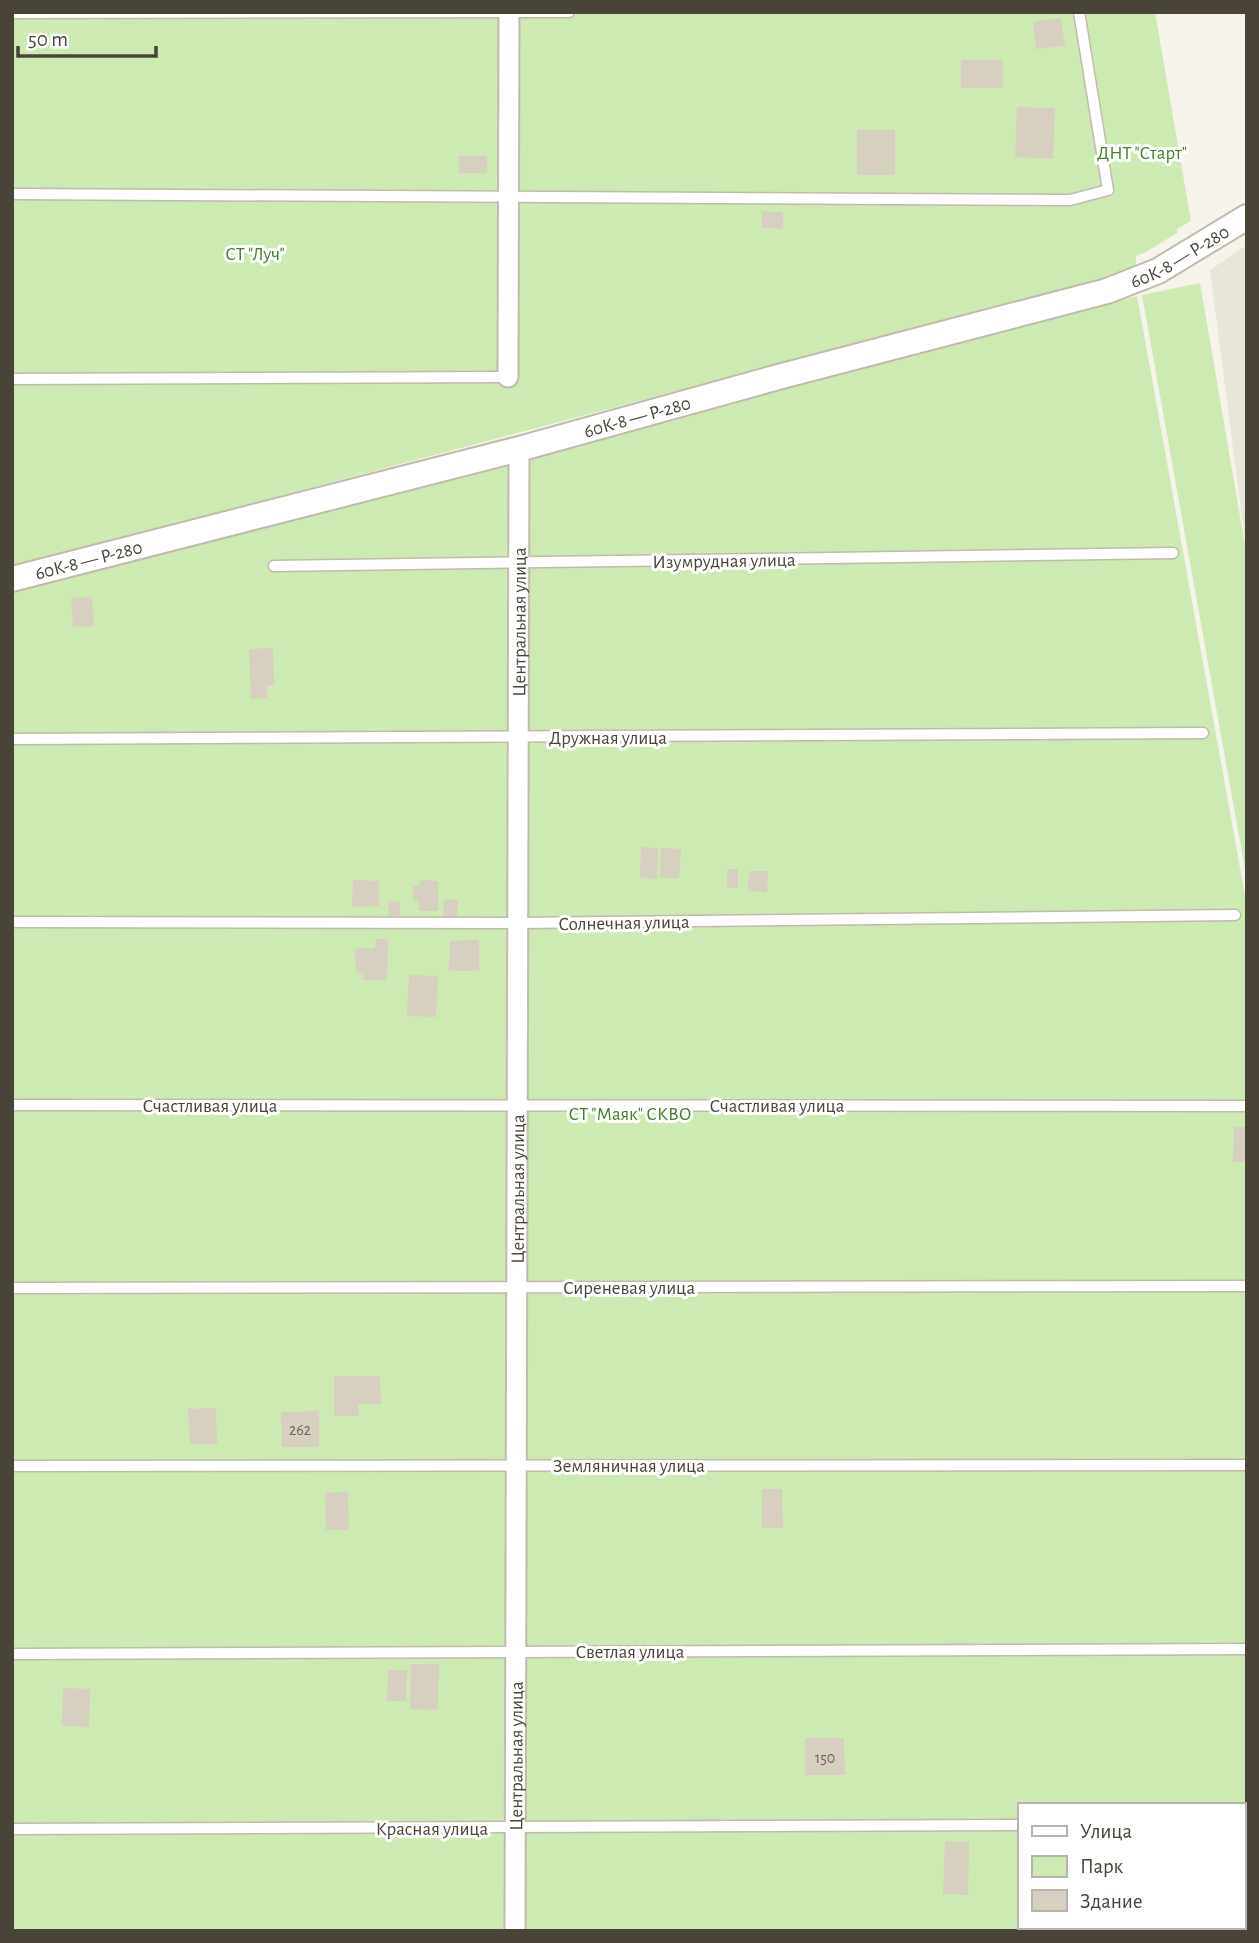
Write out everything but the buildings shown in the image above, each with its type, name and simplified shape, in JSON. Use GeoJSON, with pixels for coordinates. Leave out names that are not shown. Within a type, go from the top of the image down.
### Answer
{"type":"FeatureCollection","features":[{"type":"Feature","properties":{"kind":"street"},"geometry":{"type":"LineString","coordinates":[[508,377],[509,12]]}},
{"type":"Feature","properties":{"kind":"street","name":"60К-8 — Р-280"},"geometry":{"type":"LineString","coordinates":[[12,579],[519,449],[782,376],[1107,291],[1158,271],[1247,217]]}},
{"type":"Feature","properties":{"kind":"street","name":"Центральная улица"},"geometry":{"type":"LineString","coordinates":[[514,1931],[519,449]]}},
{"type":"Feature","properties":{"kind":"lane"},"geometry":{"type":"LineString","coordinates":[[12,13],[569,12]]}},
{"type":"Feature","properties":{"kind":"lane"},"geometry":{"type":"LineString","coordinates":[[12,194],[1070,200],[1108,190],[1079,12]]}},
{"type":"Feature","properties":{"kind":"lane"},"geometry":{"type":"LineString","coordinates":[[12,379],[508,377]]}},
{"type":"Feature","properties":{"kind":"lane","name":"Изумрудная улица"},"geometry":{"type":"LineString","coordinates":[[274,566],[1173,553]]}},
{"type":"Feature","properties":{"kind":"lane","name":"Дружная улица"},"geometry":{"type":"LineString","coordinates":[[12,739],[1203,733]]}},
{"type":"Feature","properties":{"kind":"lane","name":"Солнечная улица"},"geometry":{"type":"LineString","coordinates":[[12,922],[518,923],[1235,915]]}},
{"type":"Feature","properties":{"kind":"lane","name":"Счастливая улица"},"geometry":{"type":"LineString","coordinates":[[12,1105],[1247,1106]]}},
{"type":"Feature","properties":{"kind":"lane","name":"Сиреневая улица"},"geometry":{"type":"LineString","coordinates":[[12,1287],[1247,1286]]}},
{"type":"Feature","properties":{"kind":"lane","name":"Земляничная улица"},"geometry":{"type":"LineString","coordinates":[[12,1466],[1247,1465]]}},
{"type":"Feature","properties":{"kind":"lane","name":"Светлая улица"},"geometry":{"type":"LineString","coordinates":[[12,1654],[1247,1649]]}},
{"type":"Feature","properties":{"kind":"lane","name":"Красная улица"},"geometry":{"type":"LineString","coordinates":[[12,1829],[1018,1825]]}},
{"type":"Feature","properties":{"kind":"shaded area"},"geometry":{"type":"Polygon","coordinates":[[[1247,245],[1247,556],[1210,270],[1247,245]]]}},
{"type":"Feature","properties":{"kind":"green space","name":"СТ \"Луч\""},"geometry":{"type":"Polygon","coordinates":[[[12,12],[1155,12],[1191,221],[1177,229],[1177,233],[1136,256],[1136,269],[12,567],[12,12]]]}},
{"type":"Feature","properties":{"kind":"green space"},"geometry":{"type":"Polygon","coordinates":[[[1200,283],[1247,557],[1247,880],[1142,295],[1200,283]]]}},
{"type":"Feature","properties":{"kind":"green space","name":"СТ \"Маяк\" СКВО"},"geometry":{"type":"Polygon","coordinates":[[[1137,296],[1247,907],[1247,1931],[12,1931],[12,590],[1137,296]]]}},
{"type":"Feature","properties":{"kind":"park label","name":"ДНТ \"Старт\""},"geometry":{"type":"Point","coordinates":[1142,152]}}]}
